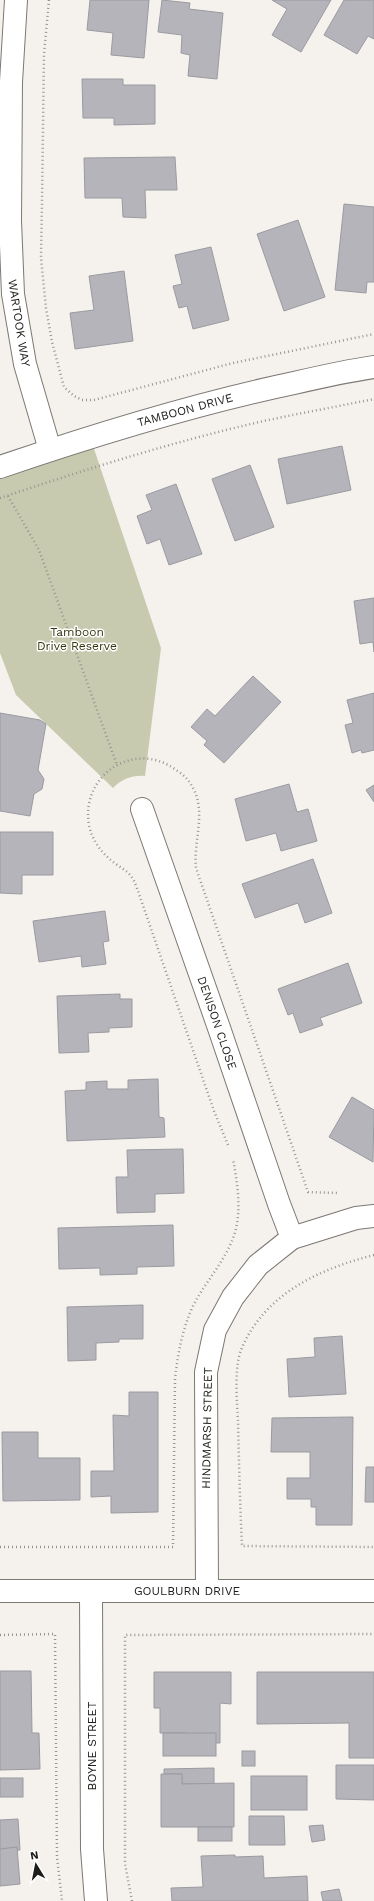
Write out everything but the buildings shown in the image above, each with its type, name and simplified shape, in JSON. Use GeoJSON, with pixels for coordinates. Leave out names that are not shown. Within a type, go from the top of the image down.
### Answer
{"type":"FeatureCollection","features":[{"type":"Feature","properties":{"kind":"street","name":"WARTOOK WAY"},"geometry":{"type":"LineString","coordinates":[[16,0],[10,82],[10,221],[13,294],[25,364],[50,450]]}},
{"type":"Feature","properties":{"kind":"street","name":"TAMBOON DRIVE"},"geometry":{"type":"LineString","coordinates":[[0,467],[50,450],[169,414],[246,393],[374,367]]}},
{"type":"Feature","properties":{"kind":"street","name":"DENISON CLOSE"},"geometry":{"type":"LineString","coordinates":[[142,809],[220,1028],[278,1204],[292,1238]]}},
{"type":"Feature","properties":{"kind":"street","name":"HINDMARSH STREET"},"geometry":{"type":"LineString","coordinates":[[207,1590],[206,1372],[215,1330],[233,1297],[258,1265],[292,1238],[356,1218],[374,1216]]}},
{"type":"Feature","properties":{"kind":"street","name":"GOULBURN DRIVE"},"geometry":{"type":"LineString","coordinates":[[0,1591],[374,1591]]}},
{"type":"Feature","properties":{"kind":"street","name":"BOYNE STREET"},"geometry":{"type":"LineString","coordinates":[[91,1592],[92,1849],[96,1901]]}},
{"type":"Feature","properties":{"kind":"path"},"geometry":{"type":"LineString","coordinates":[[49,0],[44,54],[42,258],[46,308],[52,342],[64,387],[74,396],[82,400],[94,400],[233,363],[374,334]]}},
{"type":"Feature","properties":{"kind":"path"},"geometry":{"type":"LineString","coordinates":[[0,498],[96,466],[179,442],[255,423],[374,399]]}},
{"type":"Feature","properties":{"kind":"path"},"geometry":{"type":"LineString","coordinates":[[8,496],[39,550],[117,765]]}},
{"type":"Feature","properties":{"kind":"path"},"geometry":{"type":"LineString","coordinates":[[229,1147],[214,1111],[138,891],[131,876],[107,857],[92,838],[88,808],[98,782],[106,773],[117,765],[135,759],[159,760],[179,771],[188,780],[195,791],[199,817],[195,855],[196,868],[308,1192],[336,1194],[344,1192]]}},
{"type":"Feature","properties":{"kind":"path"},"geometry":{"type":"LineString","coordinates":[[232,1154],[238,1183],[236,1221]]}},
{"type":"Feature","properties":{"kind":"path"},"geometry":{"type":"LineString","coordinates":[[374,1255],[351,1261],[312,1276],[280,1297],[258,1319],[241,1351],[236,1381],[242,1546],[374,1547]]}},
{"type":"Feature","properties":{"kind":"path"},"geometry":{"type":"LineString","coordinates":[[0,1548],[173,1547]]}},
{"type":"Feature","properties":{"kind":"path"},"geometry":{"type":"LineString","coordinates":[[0,1634],[55,1634],[57,1857],[62,1901]]}},
{"type":"Feature","properties":{"kind":"path"},"geometry":{"type":"LineString","coordinates":[[132,1901],[125,1864],[125,1634],[374,1634]]}},
{"type":"Feature","properties":{"kind":"green space","name":"Tamboon Drive Reserve"},"geometry":{"type":"Polygon","coordinates":[[[90,437],[161,648],[145,776],[128,778],[113,788],[16,695],[0,653],[0,467],[90,437]]]}}]}
